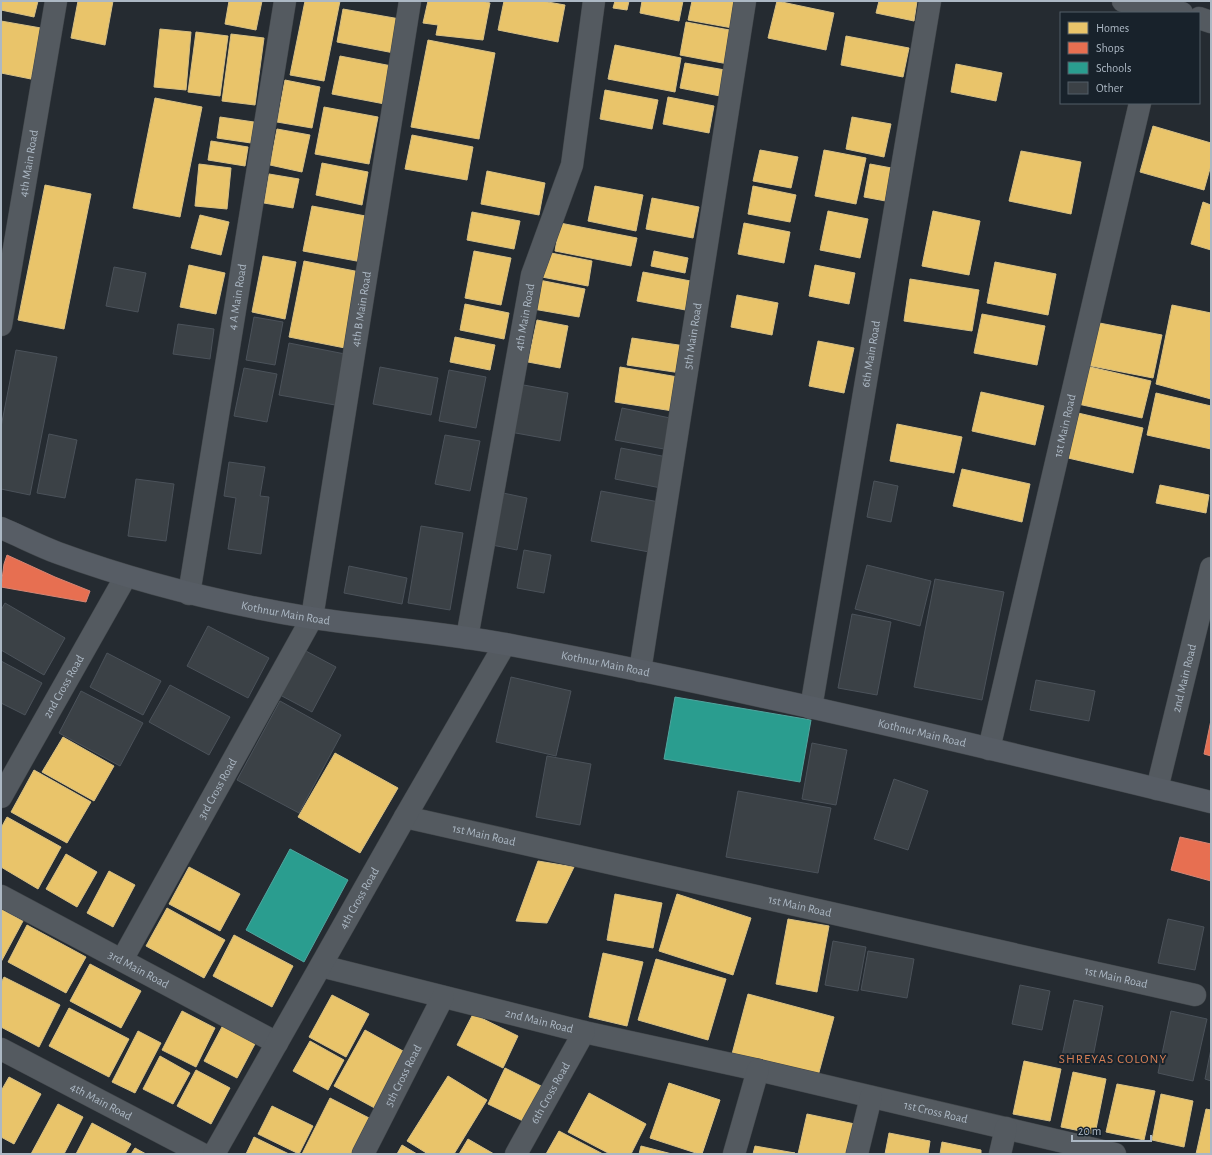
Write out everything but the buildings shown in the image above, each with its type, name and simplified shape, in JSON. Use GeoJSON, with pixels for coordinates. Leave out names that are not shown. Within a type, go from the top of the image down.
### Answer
{"type":"FeatureCollection","features":[{"type":"Feature","properties":{"kind":"main road","name":"Kothnur Main Road"},"geometry":{"type":"LineString","coordinates":[[1,528],[56,553],[126,576],[190,594],[312,618],[505,644],[640,671],[811,708],[1211,802]]}},
{"type":"Feature","properties":{"kind":"street","name":"4th Main Road"},"geometry":{"type":"LineString","coordinates":[[1,325],[56,1]]}},
{"type":"Feature","properties":{"kind":"street","name":"4 A Main Road"},"geometry":{"type":"LineString","coordinates":[[190,594],[285,1]]}},
{"type":"Feature","properties":{"kind":"street","name":"4th B Main Road"},"geometry":{"type":"LineString","coordinates":[[312,618],[410,1]]}},
{"type":"Feature","properties":{"kind":"street","name":"4th Main Road"},"geometry":{"type":"LineString","coordinates":[[467,638],[532,275],[572,165],[594,1]]}},
{"type":"Feature","properties":{"kind":"street","name":"5th Main Road"},"geometry":{"type":"LineString","coordinates":[[640,671],[745,1]]}},
{"type":"Feature","properties":{"kind":"street","name":"6th Main Road"},"geometry":{"type":"LineString","coordinates":[[811,708],[930,1]]}},
{"type":"Feature","properties":{"kind":"street"},"geometry":{"type":"LineString","coordinates":[[1123,1],[1168,9]]}},
{"type":"Feature","properties":{"kind":"street"},"geometry":{"type":"LineString","coordinates":[[1200,18],[1211,22]]}},
{"type":"Feature","properties":{"kind":"street","name":"1st Main Road"},"geometry":{"type":"LineString","coordinates":[[989,749],[1140,104]]}},
{"type":"Feature","properties":{"kind":"street","name":"2nd Main Road"},"geometry":{"type":"LineString","coordinates":[[1157,789],[1211,568]]}},
{"type":"Feature","properties":{"kind":"street","name":"2nd Cross Road"},"geometry":{"type":"LineString","coordinates":[[1,796],[126,576]]}},
{"type":"Feature","properties":{"kind":"street","name":"3rd Cross Road"},"geometry":{"type":"LineString","coordinates":[[122,960],[312,618]]}},
{"type":"Feature","properties":{"kind":"street","name":"4th Cross Road"},"geometry":{"type":"LineString","coordinates":[[214,1154],[505,644]]}},
{"type":"Feature","properties":{"kind":"street","name":"1st Main Road"},"geometry":{"type":"LineString","coordinates":[[405,817],[1195,995]]}},
{"type":"Feature","properties":{"kind":"street","name":"3rd Main Road"},"geometry":{"type":"LineString","coordinates":[[1,896],[277,1043]]}},
{"type":"Feature","properties":{"kind":"street","name":"2nd Main Road"},"geometry":{"type":"LineString","coordinates":[[321,966],[584,1032],[758,1070]]}},
{"type":"Feature","properties":{"kind":"street","name":"5th Cross Road"},"geometry":{"type":"LineString","coordinates":[[363,1154],[443,997]]}},
{"type":"Feature","properties":{"kind":"street","name":"6th Cross Road"},"geometry":{"type":"LineString","coordinates":[[516,1154],[584,1032]]}},
{"type":"Feature","properties":{"kind":"street","name":"4th Main Road"},"geometry":{"type":"LineString","coordinates":[[1,1049],[202,1154]]}},
{"type":"Feature","properties":{"kind":"street"},"geometry":{"type":"LineString","coordinates":[[734,1154],[758,1070]]}},
{"type":"Feature","properties":{"kind":"street","name":"1st Cross Road"},"geometry":{"type":"LineString","coordinates":[[758,1070],[1115,1154]]}},
{"type":"Feature","properties":{"kind":"street"},"geometry":{"type":"LineString","coordinates":[[857,1154],[871,1096]]}},
{"type":"Feature","properties":{"kind":"street"},"geometry":{"type":"LineString","coordinates":[[1000,1154],[1006,1128]]}},
{"type":"Feature","properties":{"kind":"district","name":"SHREYAS COLONY"},"geometry":{"type":"Point","coordinates":[1113,1058]}}]}
